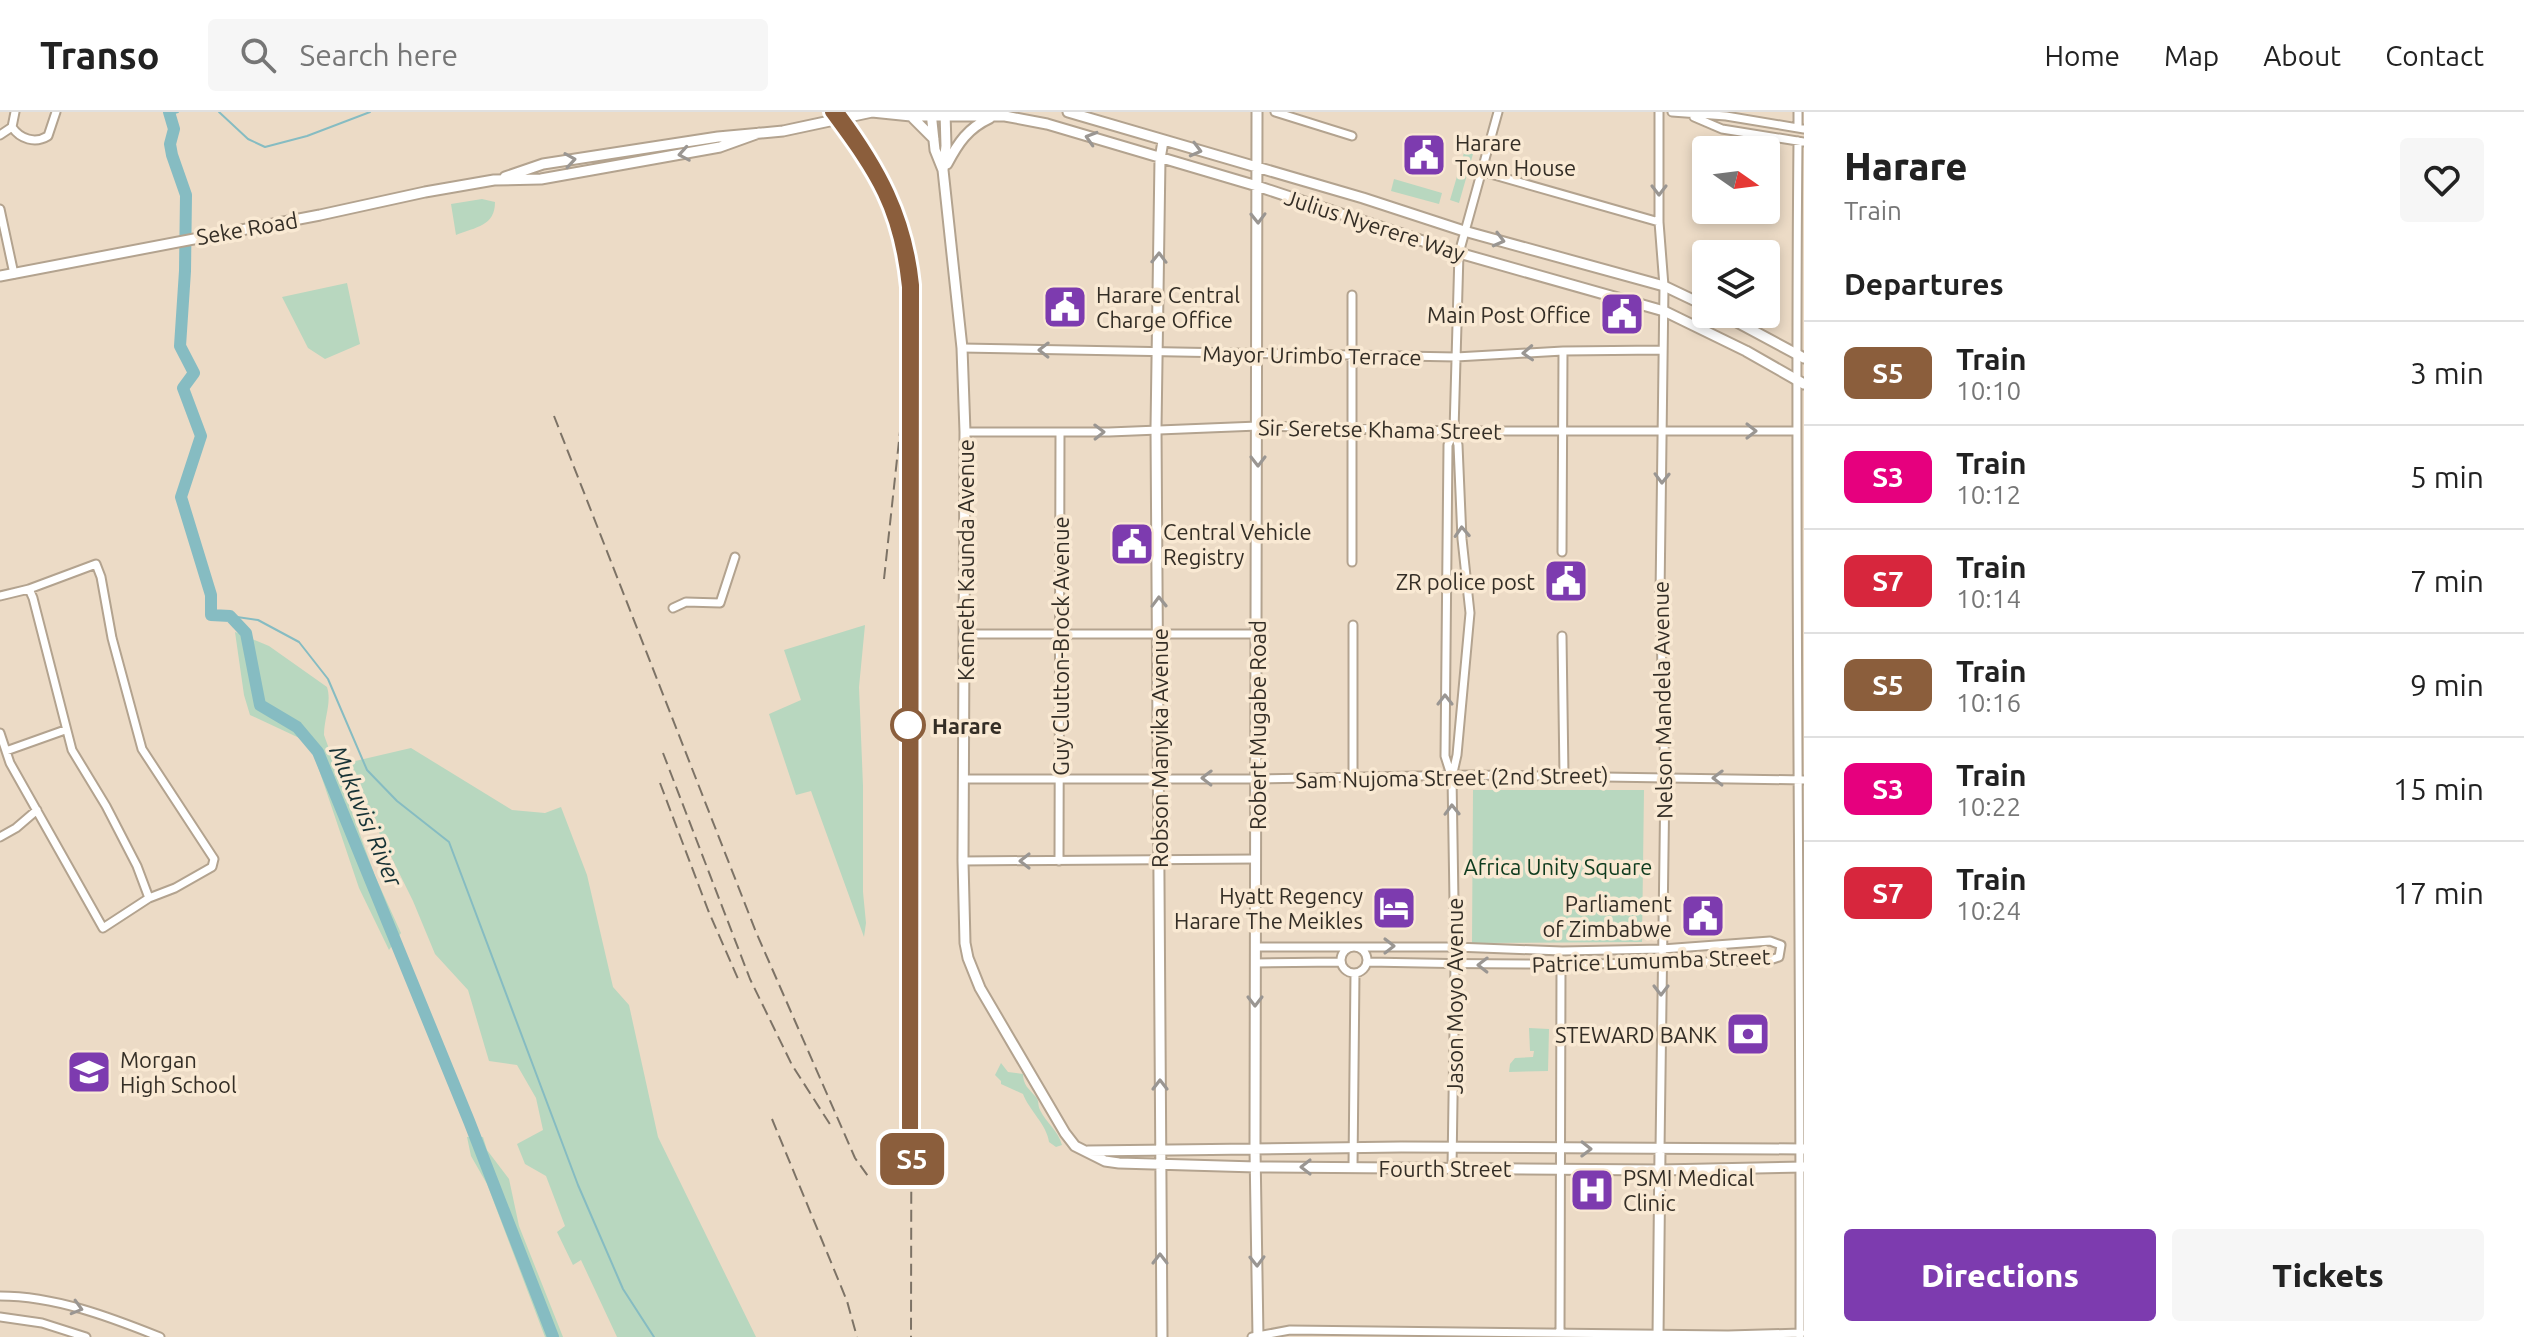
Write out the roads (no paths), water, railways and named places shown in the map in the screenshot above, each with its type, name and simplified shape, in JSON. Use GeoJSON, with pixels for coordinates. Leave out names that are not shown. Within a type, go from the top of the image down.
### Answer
{"type":"FeatureCollection","features":[{"type":"Feature","properties":{"kind":"main road","name":"Seke Road"},"geometry":{"type":"LineString","coordinates":[[0,276],[494,180],[541,179],[720,147],[759,133],[872,112],[911,116]]}},
{"type":"Feature","properties":{"kind":"main road","name":"Julius Nyerere Way"},"geometry":{"type":"LineString","coordinates":[[1068,112],[1257,166],[1464,231],[1664,286],[1692,299]]}},
{"type":"Feature","properties":{"kind":"main road","name":"Robert Mugabe Road"},"geometry":{"type":"LineString","coordinates":[[1256,1336],[1257,112]]}},
{"type":"Feature","properties":{"kind":"main road"},"geometry":{"type":"LineString","coordinates":[[931,114],[943,170]]}},
{"type":"Feature","properties":{"kind":"main road","name":"Julius Nyerere Way"},"geometry":{"type":"LineString","coordinates":[[911,116],[945,114],[1019,118],[1257,186],[1459,253],[1664,311],[1746,351],[1800,382]]}},
{"type":"Feature","properties":{"kind":"main road"},"geometry":{"type":"LineString","coordinates":[[943,170],[945,114]]}},
{"type":"Feature","properties":{"kind":"main road"},"geometry":{"type":"LineString","coordinates":[[911,116],[934,139]]}},
{"type":"Feature","properties":{"kind":"main road"},"geometry":{"type":"LineString","coordinates":[[943,170],[961,138],[976,124],[992,117]]}},
{"type":"Feature","properties":{"kind":"main road","name":"Robson Manyika Avenue"},"geometry":{"type":"LineString","coordinates":[[1162,1337],[1156,428],[1160,159],[1163,141]]}},
{"type":"Feature","properties":{"kind":"main road","name":"Kenneth Kaunda Avenue"},"geometry":{"type":"LineString","coordinates":[[943,170],[962,348],[965,432],[964,935],[973,974],[1065,1133],[1075,1146],[1088,1151]]}},
{"type":"Feature","properties":{"kind":"main road"},"geometry":{"type":"LineString","coordinates":[[1748,328],[1800,356]]}},
{"type":"Feature","properties":{"kind":"main road"},"geometry":{"type":"LineString","coordinates":[[1088,1151],[1802,1149]]}},
{"type":"Feature","properties":{"kind":"main road","name":"Nelson Mandela Avenue"},"geometry":{"type":"LineString","coordinates":[[1658,1335],[1660,1150]]}},
{"type":"Feature","properties":{"kind":"main road","name":"Fourth Street"},"geometry":{"type":"LineString","coordinates":[[1088,1151],[1105,1161],[1119,1163],[1256,1167],[1661,1170],[1802,1166]]}},
{"type":"Feature","properties":{"kind":"street"},"geometry":{"type":"LineString","coordinates":[[0,135],[12,127],[15,112]]}},
{"type":"Feature","properties":{"kind":"street"},"geometry":{"type":"LineString","coordinates":[[12,127],[21,137],[40,140],[48,136],[56,112]]}},
{"type":"Feature","properties":{"kind":"street"},"geometry":{"type":"LineString","coordinates":[[1275,112],[1352,136]]}},
{"type":"Feature","properties":{"kind":"street","name":"Jason Moyo Avenue"},"geometry":{"type":"LineString","coordinates":[[1452,1168],[1455,947],[1452,777],[1457,755],[1470,613],[1462,539],[1458,445],[1454,431],[1459,253],[1498,112]]}},
{"type":"Feature","properties":{"kind":"street","name":"Nelson Mandela Avenue"},"geometry":{"type":"LineString","coordinates":[[1659,112],[1659,222],[1664,286],[1660,595],[1665,777],[1660,1150]]}},
{"type":"Feature","properties":{"kind":"street"},"geometry":{"type":"LineString","coordinates":[[1672,112],[1726,116],[1801,128],[1798,112]]}},
{"type":"Feature","properties":{"kind":"street"},"geometry":{"type":"LineString","coordinates":[[1256,1336],[1290,1330],[1560,1335],[1801,1334],[1802,593],[1796,431],[1800,382],[1801,141],[1722,129],[1689,115]]}},
{"type":"Feature","properties":{"kind":"street"},"geometry":{"type":"LineString","coordinates":[[1480,171],[1659,222]]}},
{"type":"Feature","properties":{"kind":"street"},"geometry":{"type":"LineString","coordinates":[[0,209],[14,274]]}},
{"type":"Feature","properties":{"kind":"street"},"geometry":{"type":"LineString","coordinates":[[1352,295],[1352,562]]}},
{"type":"Feature","properties":{"kind":"street","name":"Mayor Urimbo Terrace"},"geometry":{"type":"LineString","coordinates":[[962,348],[1456,357],[1662,350]]}},
{"type":"Feature","properties":{"kind":"street"},"geometry":{"type":"LineString","coordinates":[[1562,552],[1563,351]]}},
{"type":"Feature","properties":{"kind":"street","name":"Sir Seretse Khama Street"},"geometry":{"type":"LineString","coordinates":[[965,432],[1258,426],[1454,431],[1796,431]]}},
{"type":"Feature","properties":{"kind":"street","name":"Jason Moyo Avenue"},"geometry":{"type":"LineString","coordinates":[[1452,777],[1445,756],[1445,594],[1448,445],[1454,431]]}},
{"type":"Feature","properties":{"kind":"street","name":"Guy Clutton-Brock Avenue"},"geometry":{"type":"LineString","coordinates":[[1059,861],[1060,432]]}},
{"type":"Feature","properties":{"kind":"street"},"geometry":{"type":"LineString","coordinates":[[673,608],[686,602],[720,603],[735,557]]}},
{"type":"Feature","properties":{"kind":"street"},"geometry":{"type":"LineString","coordinates":[[0,596],[29,589],[96,564],[142,749],[214,859],[212,867],[149,898],[103,928],[37,810],[0,733]]}},
{"type":"Feature","properties":{"kind":"street"},"geometry":{"type":"LineString","coordinates":[[29,589],[72,750],[106,806],[137,866],[149,898]]}},
{"type":"Feature","properties":{"kind":"street"},"geometry":{"type":"LineString","coordinates":[[1353,625],[1353,778]]}},
{"type":"Feature","properties":{"kind":"street"},"geometry":{"type":"LineString","coordinates":[[965,634],[1257,634]]}},
{"type":"Feature","properties":{"kind":"street"},"geometry":{"type":"LineString","coordinates":[[1562,636],[1564,776]]}},
{"type":"Feature","properties":{"kind":"street"},"geometry":{"type":"LineString","coordinates":[[6,751],[65,730]]}},
{"type":"Feature","properties":{"kind":"street","name":"Sam Nujoma Street (2nd Street)"},"geometry":{"type":"LineString","coordinates":[[964,779],[1564,776],[1800,780]]}},
{"type":"Feature","properties":{"kind":"street"},"geometry":{"type":"LineString","coordinates":[[0,837],[37,810]]}},
{"type":"Feature","properties":{"kind":"street"},"geometry":{"type":"LineString","coordinates":[[963,861],[1256,859]]}},
{"type":"Feature","properties":{"kind":"street","name":"Patrice Lumumba Street"},"geometry":{"type":"LineString","coordinates":[[1255,947],[1455,947],[1562,951],[1662,949],[1770,941],[1781,945],[1782,950],[1779,957],[1770,960],[1661,964],[1561,966],[1368,962]]}},
{"type":"Feature","properties":{"kind":"street"},"geometry":{"type":"LineString","coordinates":[[1354,946],[1363,949],[1368,962],[1363,970],[1355,973],[1346,970],[1341,962],[1346,950],[1354,946]]}},
{"type":"Feature","properties":{"kind":"street"},"geometry":{"type":"LineString","coordinates":[[1255,963],[1341,962]]}},
{"type":"Feature","properties":{"kind":"street"},"geometry":{"type":"LineString","coordinates":[[1560,1335],[1561,966]]}},
{"type":"Feature","properties":{"kind":"street"},"geometry":{"type":"LineString","coordinates":[[1353,1167],[1355,973]]}},
{"type":"Feature","properties":{"kind":"street"},"geometry":{"type":"LineString","coordinates":[[0,1296],[17,1296],[69,1306],[160,1337]]}},
{"type":"Feature","properties":{"kind":"street"},"geometry":{"type":"LineString","coordinates":[[0,1317],[42,1323],[86,1337]]}},
{"type":"Feature","properties":{"kind":"waterway","name":"Mukuvisi River"},"geometry":{"type":"LineString","coordinates":[[169,112],[174,129],[170,144],[172,155],[186,195],[180,346],[194,373],[183,388],[201,436],[181,497],[211,595],[211,615],[230,616],[246,633],[260,705],[297,727],[318,752],[469,1121],[553,1337]]}},
{"type":"Feature","properties":{"kind":"waterway"},"geometry":{"type":"LineString","coordinates":[[171,114],[178,112]]}},
{"type":"Feature","properties":{"kind":"waterway"},"geometry":{"type":"LineString","coordinates":[[219,112],[248,139],[265,147],[307,136],[370,112]]}},
{"type":"Feature","properties":{"kind":"waterway"},"geometry":{"type":"LineString","coordinates":[[230,616],[258,620],[299,642],[328,679],[367,770],[397,801],[449,842],[578,1185],[623,1289],[654,1337]]}},
{"type":"Feature","properties":{"kind":"railway"},"geometry":{"type":"LineString","coordinates":[[838,112],[888,193],[904,237],[913,285],[911,1337]]}},
{"type":"Feature","properties":{"kind":"railway"},"geometry":{"type":"LineString","coordinates":[[884,579],[903,404]]}},
{"type":"Feature","properties":{"kind":"railway"},"geometry":{"type":"LineString","coordinates":[[554,416],[756,932],[855,1158],[870,1179]]}},
{"type":"Feature","properties":{"kind":"railway"},"geometry":{"type":"LineString","coordinates":[[663,753],[750,979],[792,1065],[833,1129]]}},
{"type":"Feature","properties":{"kind":"railway"},"geometry":{"type":"LineString","coordinates":[[660,783],[708,910],[739,981]]}},
{"type":"Feature","properties":{"kind":"railway"},"geometry":{"type":"LineString","coordinates":[[772,1119],[847,1301],[857,1337]]}},
{"type":"Feature","properties":{"kind":"train","name":"S5"},"geometry":{"type":"LineString","coordinates":[[831,112],[883,189],[902,239],[908,287],[908,1127],[912,1159],[913,285],[897,210],[883,179],[838,112]]}},
{"type":"Feature","properties":{"kind":"place","name":"Harare Town House"},"geometry":{"type":"Point","coordinates":[1424,155]}},
{"type":"Feature","properties":{"kind":"place","name":"Harare Central Charge Office"},"geometry":{"type":"Point","coordinates":[1065,307]}},
{"type":"Feature","properties":{"kind":"place","name":"Main Post Office"},"geometry":{"type":"Point","coordinates":[1622,314]}},
{"type":"Feature","properties":{"kind":"place","name":"Central Vehicle Registry"},"geometry":{"type":"Point","coordinates":[1132,544]}},
{"type":"Feature","properties":{"kind":"place","name":"ZR police post"},"geometry":{"type":"Point","coordinates":[1566,581]}},
{"type":"Feature","properties":{"kind":"place","name":"Harare"},"geometry":{"type":"Point","coordinates":[908,725]}},
{"type":"Feature","properties":{"kind":"place","name":"Hyatt Regency Harare The Meikles"},"geometry":{"type":"Point","coordinates":[1394,908]}},
{"type":"Feature","properties":{"kind":"place","name":"Parliament of Zimbabwe"},"geometry":{"type":"Point","coordinates":[1703,916]}},
{"type":"Feature","properties":{"kind":"place","name":"STEWARD BANK"},"geometry":{"type":"Point","coordinates":[1748,1034]}},
{"type":"Feature","properties":{"kind":"place","name":"Morgan High School"},"geometry":{"type":"Point","coordinates":[89,1072]}},
{"type":"Feature","properties":{"kind":"place","name":"PSMI Medical Clinic"},"geometry":{"type":"Point","coordinates":[1592,1190]}},
{"type":"Feature","properties":{"kind":"park label","name":"Africa Unity Square"},"geometry":{"type":"Point","coordinates":[1558,866]}}]}
